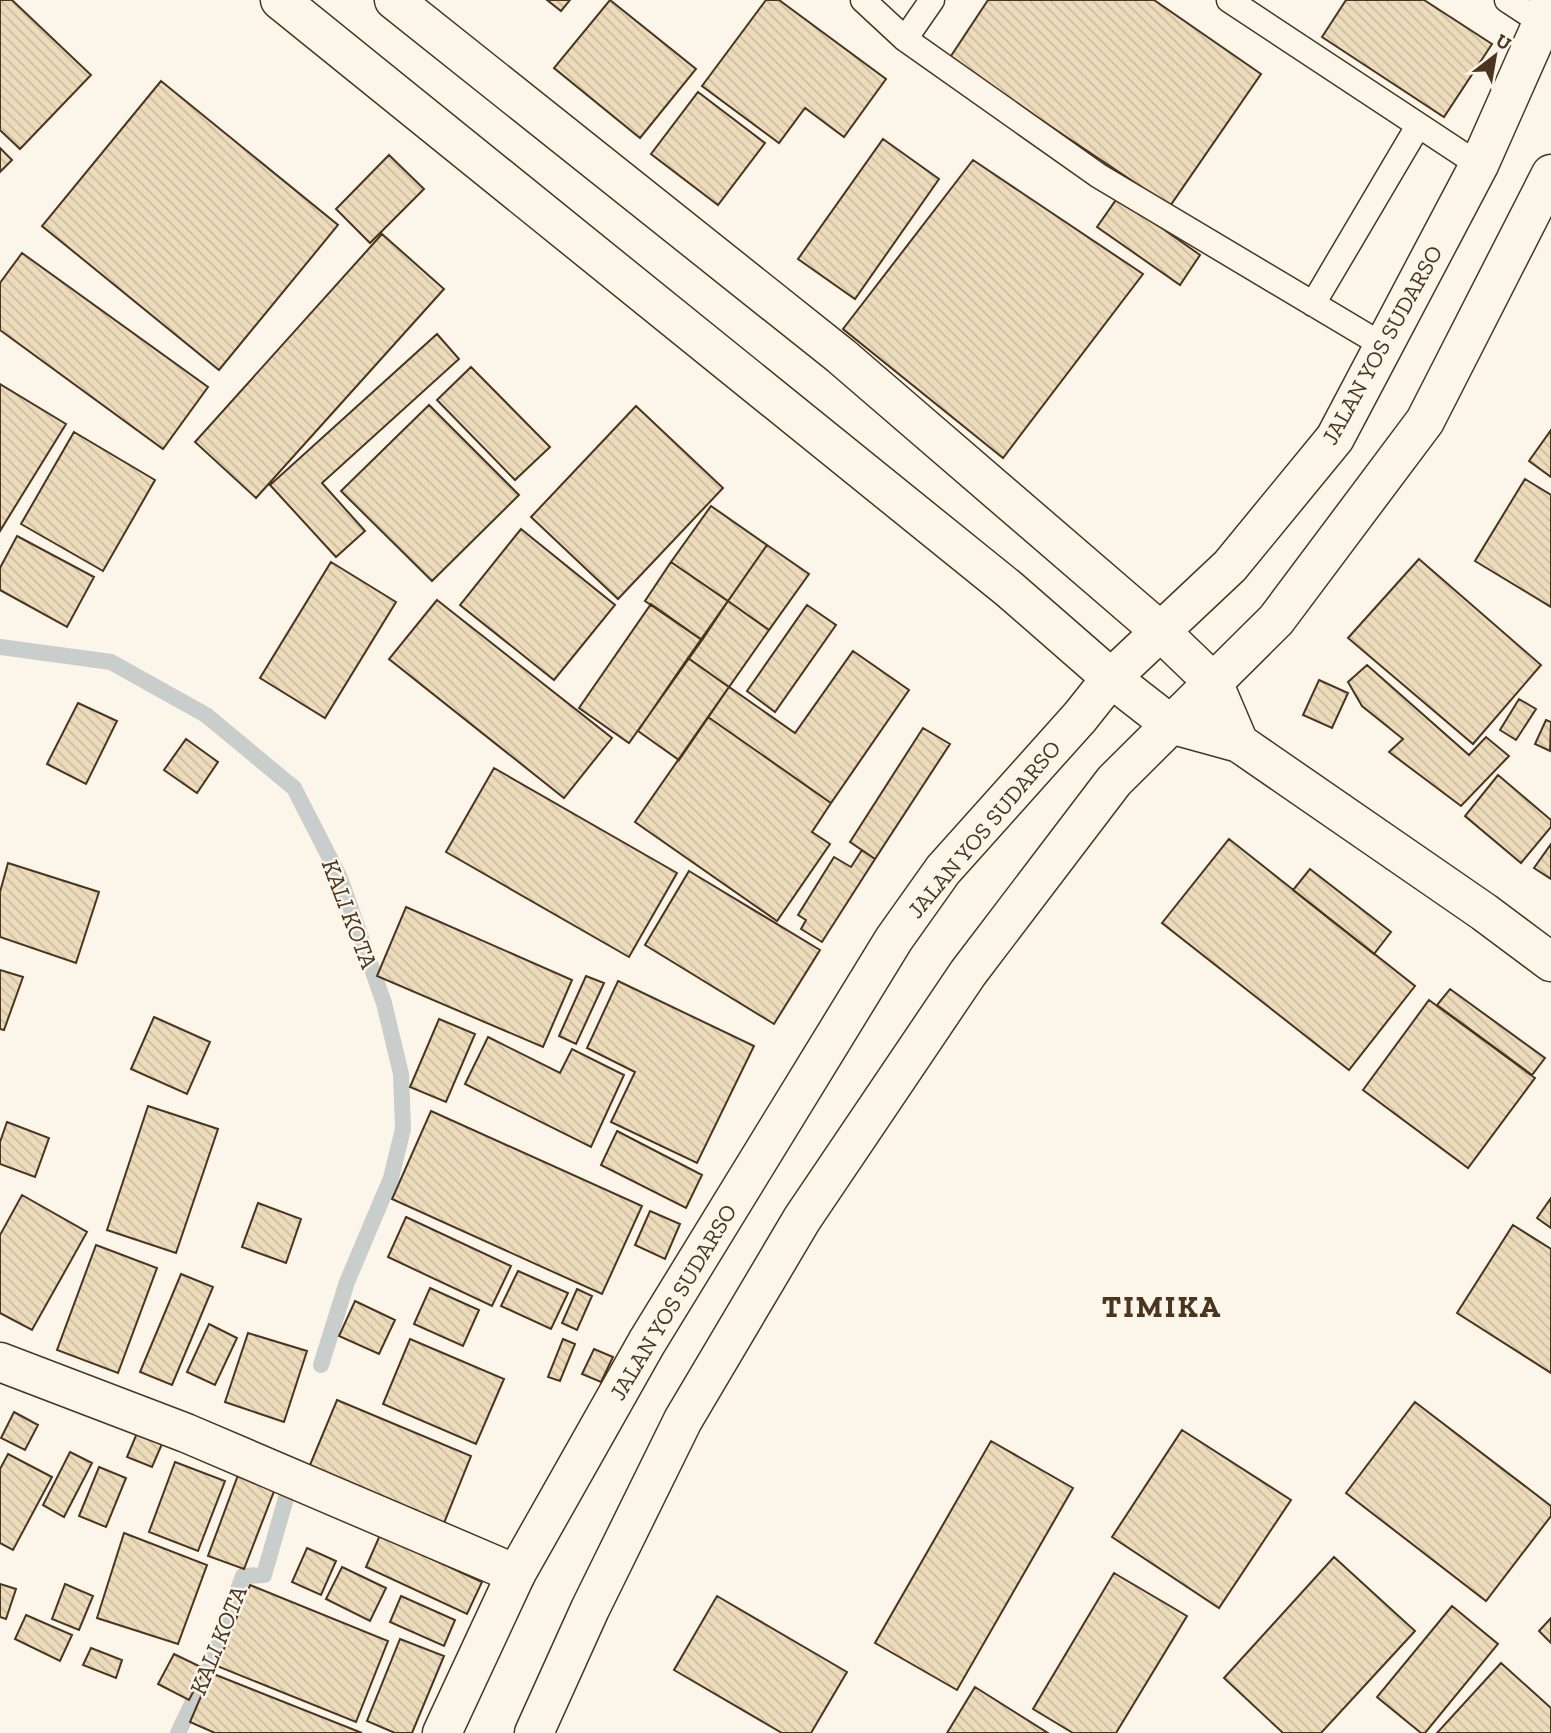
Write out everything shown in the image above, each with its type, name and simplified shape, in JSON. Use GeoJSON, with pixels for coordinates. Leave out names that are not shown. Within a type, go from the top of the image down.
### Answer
{"type":"FeatureCollection","features":[{"type":"Feature","properties":{"kind":"main road"},"geometry":{"type":"LineString","coordinates":[[280,0],[1009,589],[1111,678],[1170,724],[1239,743],[1484,912],[1551,962]]}},
{"type":"Feature","properties":{"kind":"main road"},"geometry":{"type":"LineString","coordinates":[[394,0],[841,356],[1159,630],[1213,682],[1239,743]]}},
{"type":"Feature","properties":{"kind":"main road","name":"JALAN YOS SUDARSO"},"geometry":{"type":"LineString","coordinates":[[442,1733],[516,1574],[647,1342],[894,939],[943,870],[1080,717],[1111,678],[1230,566],[1335,438],[1479,165],[1546,11]]}},
{"type":"Feature","properties":{"kind":"main road"},"geometry":{"type":"LineString","coordinates":[[534,1733],[590,1609],[683,1420],[802,1219],[968,973],[1114,781],[1276,620],[1425,421],[1551,174]]}},
{"type":"Feature","properties":{"kind":"main road"},"geometry":{"type":"LineString","coordinates":[[0,1362],[186,1433],[516,1574]]}},
{"type":"Feature","properties":{"kind":"lane"},"geometry":{"type":"LineString","coordinates":[[863,0],[905,39],[1099,176],[1384,346]]}},
{"type":"Feature","properties":{"kind":"lane"},"geometry":{"type":"LineString","coordinates":[[905,39],[932,0]]}},
{"type":"Feature","properties":{"kind":"lane"},"geometry":{"type":"LineString","coordinates":[[1229,0],[1479,165]]}},
{"type":"Feature","properties":{"kind":"lane"},"geometry":{"type":"LineString","coordinates":[[1507,0],[1546,11]]}},
{"type":"Feature","properties":{"kind":"lane"},"geometry":{"type":"LineString","coordinates":[[1313,304],[1418,126]]}},
{"type":"Feature","properties":{"kind":"building"},"geometry":{"type":"Polygon","coordinates":[[[0,0],[12,0],[91,75],[20,149],[0,130],[0,0]]]}},
{"type":"Feature","properties":{"kind":"building"},"geometry":{"type":"Polygon","coordinates":[[[547,0],[570,0],[561,11],[547,0]]]}},
{"type":"Feature","properties":{"kind":"building"},"geometry":{"type":"Polygon","coordinates":[[[610,0],[696,69],[640,138],[554,68],[610,0]]]}},
{"type":"Feature","properties":{"kind":"building"},"geometry":{"type":"Polygon","coordinates":[[[766,0],[779,0],[886,79],[844,137],[805,108],[779,143],[702,86],[766,0]]]}},
{"type":"Feature","properties":{"kind":"building"},"geometry":{"type":"Polygon","coordinates":[[[988,0],[1154,0],[1261,74],[1170,206],[949,59],[988,0]]]}},
{"type":"Feature","properties":{"kind":"building"},"geometry":{"type":"Polygon","coordinates":[[[1346,0],[1424,0],[1492,44],[1444,117],[1322,37],[1346,0]]]}},
{"type":"Feature","properties":{"kind":"building"},"geometry":{"type":"Polygon","coordinates":[[[161,81],[338,225],[219,370],[42,226],[161,81]]]}},
{"type":"Feature","properties":{"kind":"building"},"geometry":{"type":"Polygon","coordinates":[[[698,92],[765,143],[718,205],[651,154],[698,92]]]}},
{"type":"Feature","properties":{"kind":"building"},"geometry":{"type":"Polygon","coordinates":[[[883,139],[939,179],[855,299],[798,259],[883,139]]]}},
{"type":"Feature","properties":{"kind":"building"},"geometry":{"type":"Polygon","coordinates":[[[0,148],[12,160],[0,172],[0,148]]]}},
{"type":"Feature","properties":{"kind":"building"},"geometry":{"type":"Polygon","coordinates":[[[389,155],[424,189],[370,243],[336,209],[389,155]]]}},
{"type":"Feature","properties":{"kind":"building"},"geometry":{"type":"Polygon","coordinates":[[[973,160],[1143,274],[1003,458],[843,329],[973,160]]]}},
{"type":"Feature","properties":{"kind":"building"},"geometry":{"type":"Polygon","coordinates":[[[1118,197],[1200,255],[1180,285],[1097,227],[1118,197]]]}},
{"type":"Feature","properties":{"kind":"building"},"geometry":{"type":"Polygon","coordinates":[[[382,234],[444,289],[256,498],[195,442],[382,234]]]}},
{"type":"Feature","properties":{"kind":"building"},"geometry":{"type":"Polygon","coordinates":[[[22,253],[208,387],[163,449],[0,330],[0,283],[22,253]]]}},
{"type":"Feature","properties":{"kind":"building"},"geometry":{"type":"Polygon","coordinates":[[[437,334],[459,359],[322,483],[365,531],[336,557],[270,485],[437,334]]]}},
{"type":"Feature","properties":{"kind":"building"},"geometry":{"type":"Polygon","coordinates":[[[471,367],[550,447],[515,480],[437,400],[471,367]]]}},
{"type":"Feature","properties":{"kind":"building"},"geometry":{"type":"Polygon","coordinates":[[[0,384],[66,424],[0,531],[0,384]]]}},
{"type":"Feature","properties":{"kind":"building"},"geometry":{"type":"Polygon","coordinates":[[[429,405],[519,495],[432,581],[341,491],[429,405]]]}},
{"type":"Feature","properties":{"kind":"building"},"geometry":{"type":"Polygon","coordinates":[[[636,406],[723,488],[618,599],[531,517],[636,406]]]}},
{"type":"Feature","properties":{"kind":"building"},"geometry":{"type":"Polygon","coordinates":[[[1551,430],[1551,477],[1529,461],[1551,430]]]}},
{"type":"Feature","properties":{"kind":"building"},"geometry":{"type":"Polygon","coordinates":[[[74,432],[155,480],[103,571],[21,524],[74,432]]]}},
{"type":"Feature","properties":{"kind":"building"},"geometry":{"type":"Polygon","coordinates":[[[1525,479],[1551,495],[1551,607],[1475,561],[1525,479]]]}},
{"type":"Feature","properties":{"kind":"building"},"geometry":{"type":"Polygon","coordinates":[[[711,506],[767,545],[728,601],[671,562],[711,506]]]}},
{"type":"Feature","properties":{"kind":"building"},"geometry":{"type":"Polygon","coordinates":[[[521,529],[615,605],[554,680],[460,605],[521,529]]]}},
{"type":"Feature","properties":{"kind":"building"},"geometry":{"type":"Polygon","coordinates":[[[17,536],[94,577],[67,627],[0,590],[0,568],[17,536]]]}},
{"type":"Feature","properties":{"kind":"building"},"geometry":{"type":"Polygon","coordinates":[[[767,545],[809,574],[769,630],[728,601],[767,545]]]}},
{"type":"Feature","properties":{"kind":"building"},"geometry":{"type":"Polygon","coordinates":[[[1419,559],[1541,665],[1473,744],[1348,638],[1419,559]]]}},
{"type":"Feature","properties":{"kind":"building"},"geometry":{"type":"Polygon","coordinates":[[[331,562],[396,602],[325,718],[260,678],[331,562]]]}},
{"type":"Feature","properties":{"kind":"building"},"geometry":{"type":"Polygon","coordinates":[[[671,562],[728,601],[702,640],[645,601],[671,562]]]}},
{"type":"Feature","properties":{"kind":"building"},"geometry":{"type":"Polygon","coordinates":[[[437,600],[612,738],[564,798],[389,659],[437,600]]]}},
{"type":"Feature","properties":{"kind":"building"},"geometry":{"type":"Polygon","coordinates":[[[728,601],[769,630],[729,687],[688,658],[728,601]]]}},
{"type":"Feature","properties":{"kind":"building"},"geometry":{"type":"Polygon","coordinates":[[[651,604],[702,640],[629,743],[579,708],[651,604]]]}},
{"type":"Feature","properties":{"kind":"building"},"geometry":{"type":"Polygon","coordinates":[[[807,605],[836,625],[775,712],[747,691],[807,605]]]}},
{"type":"Feature","properties":{"kind":"building"},"geometry":{"type":"Polygon","coordinates":[[[853,651],[909,690],[831,803],[708,717],[729,687],[795,733],[853,651]]]}},
{"type":"Feature","properties":{"kind":"building"},"geometry":{"type":"Polygon","coordinates":[[[688,658],[729,687],[679,760],[638,731],[688,658]]]}},
{"type":"Feature","properties":{"kind":"building"},"geometry":{"type":"Polygon","coordinates":[[[1367,665],[1469,755],[1486,737],[1509,756],[1461,806],[1389,752],[1403,739],[1362,706],[1348,682],[1367,665]]]}},
{"type":"Feature","properties":{"kind":"building"},"geometry":{"type":"Polygon","coordinates":[[[1319,680],[1348,693],[1332,728],[1303,715],[1319,680]]]}},
{"type":"Feature","properties":{"kind":"building"},"geometry":{"type":"Polygon","coordinates":[[[1519,699],[1536,709],[1516,740],[1500,730],[1519,699]]]}},
{"type":"Feature","properties":{"kind":"building"},"geometry":{"type":"Polygon","coordinates":[[[78,703],[117,721],[86,784],[47,764],[78,703]]]}},
{"type":"Feature","properties":{"kind":"building"},"geometry":{"type":"Polygon","coordinates":[[[708,717],[831,803],[812,832],[830,844],[777,921],[635,822],[708,717]]]}},
{"type":"Feature","properties":{"kind":"building"},"geometry":{"type":"Polygon","coordinates":[[[1546,720],[1551,722],[1550,751],[1535,744],[1546,720]]]}},
{"type":"Feature","properties":{"kind":"building"},"geometry":{"type":"Polygon","coordinates":[[[923,728],[950,744],[875,859],[850,842],[923,728]]]}},
{"type":"Feature","properties":{"kind":"building"},"geometry":{"type":"Polygon","coordinates":[[[186,739],[218,762],[197,793],[164,770],[186,739]]]}},
{"type":"Feature","properties":{"kind":"building"},"geometry":{"type":"Polygon","coordinates":[[[494,768],[677,873],[629,957],[446,852],[494,768]]]}},
{"type":"Feature","properties":{"kind":"building"},"geometry":{"type":"Polygon","coordinates":[[[1498,775],[1551,820],[1551,827],[1521,863],[1465,816],[1498,775]]]}},
{"type":"Feature","properties":{"kind":"building"},"geometry":{"type":"Polygon","coordinates":[[[1229,839],[1415,986],[1349,1070],[1162,923],[1229,839]]]}},
{"type":"Feature","properties":{"kind":"building"},"geometry":{"type":"Polygon","coordinates":[[[1551,844],[1551,879],[1534,868],[1551,844]]]}},
{"type":"Feature","properties":{"kind":"building"},"geometry":{"type":"Polygon","coordinates":[[[862,850],[875,859],[822,942],[801,929],[806,920],[798,915],[834,857],[851,867],[862,850]]]}},
{"type":"Feature","properties":{"kind":"building"},"geometry":{"type":"Polygon","coordinates":[[[8,863],[99,892],[76,963],[0,937],[0,892],[8,863]]]}},
{"type":"Feature","properties":{"kind":"building"},"geometry":{"type":"Polygon","coordinates":[[[1310,869],[1391,932],[1374,954],[1293,890],[1310,869]]]}},
{"type":"Feature","properties":{"kind":"building"},"geometry":{"type":"Polygon","coordinates":[[[689,871],[820,950],[774,1024],[645,945],[689,871]]]}},
{"type":"Feature","properties":{"kind":"building"},"geometry":{"type":"Polygon","coordinates":[[[406,907],[572,980],[543,1047],[377,976],[406,907]]]}},
{"type":"Feature","properties":{"kind":"building"},"geometry":{"type":"Polygon","coordinates":[[[0,970],[23,977],[4,1030],[0,1029],[0,970]]]}},
{"type":"Feature","properties":{"kind":"building"},"geometry":{"type":"Polygon","coordinates":[[[586,976],[604,983],[576,1044],[559,1036],[586,976]]]}},
{"type":"Feature","properties":{"kind":"building"},"geometry":{"type":"Polygon","coordinates":[[[618,981],[754,1046],[697,1163],[611,1122],[635,1072],[587,1048],[618,981]]]}},
{"type":"Feature","properties":{"kind":"building"},"geometry":{"type":"Polygon","coordinates":[[[1450,989],[1545,1058],[1532,1075],[1437,1005],[1450,989]]]}},
{"type":"Feature","properties":{"kind":"building"},"geometry":{"type":"Polygon","coordinates":[[[1429,1000],[1535,1078],[1468,1168],[1363,1090],[1429,1000]]]}},
{"type":"Feature","properties":{"kind":"building"},"geometry":{"type":"Polygon","coordinates":[[[154,1017],[210,1042],[187,1094],[131,1069],[154,1017]]]}},
{"type":"Feature","properties":{"kind":"building"},"geometry":{"type":"Polygon","coordinates":[[[439,1019],[475,1034],[446,1102],[410,1087],[439,1019]]]}},
{"type":"Feature","properties":{"kind":"building"},"geometry":{"type":"Polygon","coordinates":[[[488,1037],[560,1073],[572,1049],[624,1075],[591,1147],[465,1084],[488,1037]]]}},
{"type":"Feature","properties":{"kind":"building"},"geometry":{"type":"Polygon","coordinates":[[[148,1106],[218,1129],[176,1253],[107,1230],[148,1106]]]}},
{"type":"Feature","properties":{"kind":"building"},"geometry":{"type":"Polygon","coordinates":[[[431,1111],[642,1206],[602,1294],[392,1199],[431,1111]]]}},
{"type":"Feature","properties":{"kind":"building"},"geometry":{"type":"Polygon","coordinates":[[[7,1122],[49,1138],[35,1177],[0,1164],[0,1142],[7,1122]]]}},
{"type":"Feature","properties":{"kind":"building"},"geometry":{"type":"Polygon","coordinates":[[[617,1131],[702,1175],[686,1208],[601,1165],[617,1131]]]}},
{"type":"Feature","properties":{"kind":"building"},"geometry":{"type":"Polygon","coordinates":[[[22,1195],[87,1232],[32,1330],[0,1313],[0,1235],[22,1195]]]}},
{"type":"Feature","properties":{"kind":"building"},"geometry":{"type":"Polygon","coordinates":[[[1551,1198],[1551,1228],[1537,1218],[1551,1198]]]}},
{"type":"Feature","properties":{"kind":"building"},"geometry":{"type":"Polygon","coordinates":[[[258,1203],[301,1219],[286,1263],[242,1247],[258,1203]]]}},
{"type":"Feature","properties":{"kind":"building"},"geometry":{"type":"Polygon","coordinates":[[[650,1211],[680,1224],[665,1259],[635,1245],[650,1211]]]}},
{"type":"Feature","properties":{"kind":"building"},"geometry":{"type":"Polygon","coordinates":[[[406,1217],[511,1266],[492,1306],[388,1257],[406,1217]]]}},
{"type":"Feature","properties":{"kind":"building"},"geometry":{"type":"Polygon","coordinates":[[[1513,1225],[1551,1249],[1551,1373],[1457,1313],[1513,1225]]]}},
{"type":"Feature","properties":{"kind":"building"},"geometry":{"type":"Polygon","coordinates":[[[96,1245],[157,1268],[118,1373],[57,1350],[96,1245]]]}},
{"type":"Feature","properties":{"kind":"building"},"geometry":{"type":"Polygon","coordinates":[[[518,1271],[568,1293],[551,1329],[501,1306],[518,1271]]]}},
{"type":"Feature","properties":{"kind":"building"},"geometry":{"type":"Polygon","coordinates":[[[181,1274],[213,1287],[172,1385],[140,1372],[181,1274]]]}},
{"type":"Feature","properties":{"kind":"building"},"geometry":{"type":"Polygon","coordinates":[[[430,1288],[479,1310],[463,1346],[414,1324],[430,1288]]]}},
{"type":"Feature","properties":{"kind":"building"},"geometry":{"type":"Polygon","coordinates":[[[577,1289],[592,1296],[577,1330],[562,1323],[577,1289]]]}},
{"type":"Feature","properties":{"kind":"building"},"geometry":{"type":"Polygon","coordinates":[[[355,1301],[395,1320],[379,1354],[339,1336],[355,1301]]]}},
{"type":"Feature","properties":{"kind":"building"},"geometry":{"type":"Polygon","coordinates":[[[209,1324],[237,1338],[215,1385],[187,1372],[209,1324]]]}},
{"type":"Feature","properties":{"kind":"building"},"geometry":{"type":"Polygon","coordinates":[[[248,1333],[307,1351],[284,1422],[225,1402],[248,1333]]]}},
{"type":"Feature","properties":{"kind":"building"},"geometry":{"type":"Polygon","coordinates":[[[410,1339],[504,1379],[476,1444],[383,1404],[410,1339]]]}},
{"type":"Feature","properties":{"kind":"building"},"geometry":{"type":"Polygon","coordinates":[[[563,1339],[575,1344],[560,1381],[548,1377],[563,1339]]]}},
{"type":"Feature","properties":{"kind":"building"},"geometry":{"type":"Polygon","coordinates":[[[594,1349],[613,1357],[601,1382],[582,1374],[594,1349]]]}},
{"type":"Feature","properties":{"kind":"building"},"geometry":{"type":"Polygon","coordinates":[[[337,1400],[471,1456],[440,1533],[305,1477],[337,1400]]]}},
{"type":"Feature","properties":{"kind":"building"},"geometry":{"type":"Polygon","coordinates":[[[1415,1402],[1551,1506],[1551,1516],[1486,1601],[1346,1493],[1415,1402]]]}},
{"type":"Feature","properties":{"kind":"building"},"geometry":{"type":"Polygon","coordinates":[[[14,1412],[38,1425],[25,1450],[1,1438],[14,1412]]]}},
{"type":"Feature","properties":{"kind":"building"},"geometry":{"type":"Polygon","coordinates":[[[1182,1430],[1291,1500],[1219,1608],[1112,1537],[1182,1430]]]}},
{"type":"Feature","properties":{"kind":"building"},"geometry":{"type":"Polygon","coordinates":[[[137,1433],[162,1444],[152,1467],[127,1457],[137,1433]]]}},
{"type":"Feature","properties":{"kind":"building"},"geometry":{"type":"Polygon","coordinates":[[[991,1441],[1073,1488],[957,1690],[875,1643],[991,1441]]]}},
{"type":"Feature","properties":{"kind":"building"},"geometry":{"type":"Polygon","coordinates":[[[70,1452],[92,1463],[64,1517],[43,1505],[70,1452]]]}},
{"type":"Feature","properties":{"kind":"building"},"geometry":{"type":"Polygon","coordinates":[[[8,1454],[52,1477],[13,1550],[0,1543],[0,1469],[8,1454]]]}},
{"type":"Feature","properties":{"kind":"building"},"geometry":{"type":"Polygon","coordinates":[[[175,1462],[225,1481],[198,1551],[149,1532],[175,1462]]]}},
{"type":"Feature","properties":{"kind":"building"},"geometry":{"type":"Polygon","coordinates":[[[99,1467],[126,1478],[106,1527],[79,1516],[99,1467]]]}},
{"type":"Feature","properties":{"kind":"building"},"geometry":{"type":"Polygon","coordinates":[[[241,1467],[278,1481],[244,1569],[208,1556],[241,1467]]]}},
{"type":"Feature","properties":{"kind":"building"},"geometry":{"type":"Polygon","coordinates":[[[124,1533],[207,1565],[178,1644],[97,1618],[124,1533]]]}},
{"type":"Feature","properties":{"kind":"building"},"geometry":{"type":"Polygon","coordinates":[[[380,1535],[482,1582],[467,1614],[366,1567],[380,1535]]]}},
{"type":"Feature","properties":{"kind":"building"},"geometry":{"type":"Polygon","coordinates":[[[307,1548],[336,1561],[321,1595],[292,1582],[307,1548]]]}},
{"type":"Feature","properties":{"kind":"building"},"geometry":{"type":"Polygon","coordinates":[[[1334,1557],[1415,1631],[1321,1733],[1283,1733],[1224,1678],[1334,1557]]]}},
{"type":"Feature","properties":{"kind":"building"},"geometry":{"type":"Polygon","coordinates":[[[342,1567],[386,1588],[370,1621],[326,1599],[342,1567]]]}},
{"type":"Feature","properties":{"kind":"building"},"geometry":{"type":"Polygon","coordinates":[[[1114,1573],[1187,1616],[1116,1733],[1073,1733],[1033,1709],[1114,1573]]]}},
{"type":"Feature","properties":{"kind":"building"},"geometry":{"type":"Polygon","coordinates":[[[0,1584],[16,1589],[6,1619],[0,1617],[0,1584]]]}},
{"type":"Feature","properties":{"kind":"building"},"geometry":{"type":"Polygon","coordinates":[[[65,1584],[93,1596],[79,1630],[52,1619],[65,1584]]]}},
{"type":"Feature","properties":{"kind":"building"},"geometry":{"type":"Polygon","coordinates":[[[250,1585],[388,1641],[356,1722],[217,1666],[250,1585]]]}},
{"type":"Feature","properties":{"kind":"building"},"geometry":{"type":"Polygon","coordinates":[[[401,1596],[455,1620],[444,1646],[390,1622],[401,1596]]]}},
{"type":"Feature","properties":{"kind":"building"},"geometry":{"type":"Polygon","coordinates":[[[717,1596],[847,1672],[811,1733],[782,1733],[674,1670],[717,1596]]]}},
{"type":"Feature","properties":{"kind":"building"},"geometry":{"type":"Polygon","coordinates":[[[1452,1606],[1498,1644],[1425,1733],[1421,1733],[1377,1697],[1452,1606]]]}},
{"type":"Feature","properties":{"kind":"building"},"geometry":{"type":"Polygon","coordinates":[[[26,1615],[72,1635],[60,1661],[15,1639],[26,1615]]]}},
{"type":"Feature","properties":{"kind":"building"},"geometry":{"type":"Polygon","coordinates":[[[1551,1618],[1551,1643],[1539,1631],[1551,1618]]]}},
{"type":"Feature","properties":{"kind":"building"},"geometry":{"type":"Polygon","coordinates":[[[400,1639],[444,1656],[412,1733],[395,1733],[367,1721],[400,1639]]]}},
{"type":"Feature","properties":{"kind":"building"},"geometry":{"type":"Polygon","coordinates":[[[91,1648],[122,1660],[116,1678],[83,1665],[91,1648]]]}},
{"type":"Feature","properties":{"kind":"building"},"geometry":{"type":"Polygon","coordinates":[[[174,1654],[205,1669],[189,1700],[158,1684],[174,1654]]]}},
{"type":"Feature","properties":{"kind":"building"},"geometry":{"type":"Polygon","coordinates":[[[1501,1663],[1551,1708],[1551,1733],[1437,1733],[1501,1663]]]}},
{"type":"Feature","properties":{"kind":"building"},"geometry":{"type":"Polygon","coordinates":[[[211,1673],[362,1733],[215,1733],[190,1722],[211,1673]]]}},
{"type":"Feature","properties":{"kind":"building"},"geometry":{"type":"Polygon","coordinates":[[[975,1687],[1048,1733],[947,1733],[975,1687]]]}},
{"type":"Feature","properties":{"kind":"waterway","name":"KALI KOTA"},"geometry":{"type":"LineString","coordinates":[[0,647],[111,662],[206,715],[294,788],[340,878],[384,1003],[401,1074],[403,1129],[391,1178],[347,1282],[321,1365]]}},
{"type":"Feature","properties":{"kind":"waterway","name":"KALI KOTA"},"geometry":{"type":"LineString","coordinates":[[178,1733],[212,1662],[243,1576],[264,1575],[290,1484]]}},
{"type":"Feature","properties":{"kind":"district","name":"TIMIKA"},"geometry":{"type":"Point","coordinates":[1162,1307]}}]}
